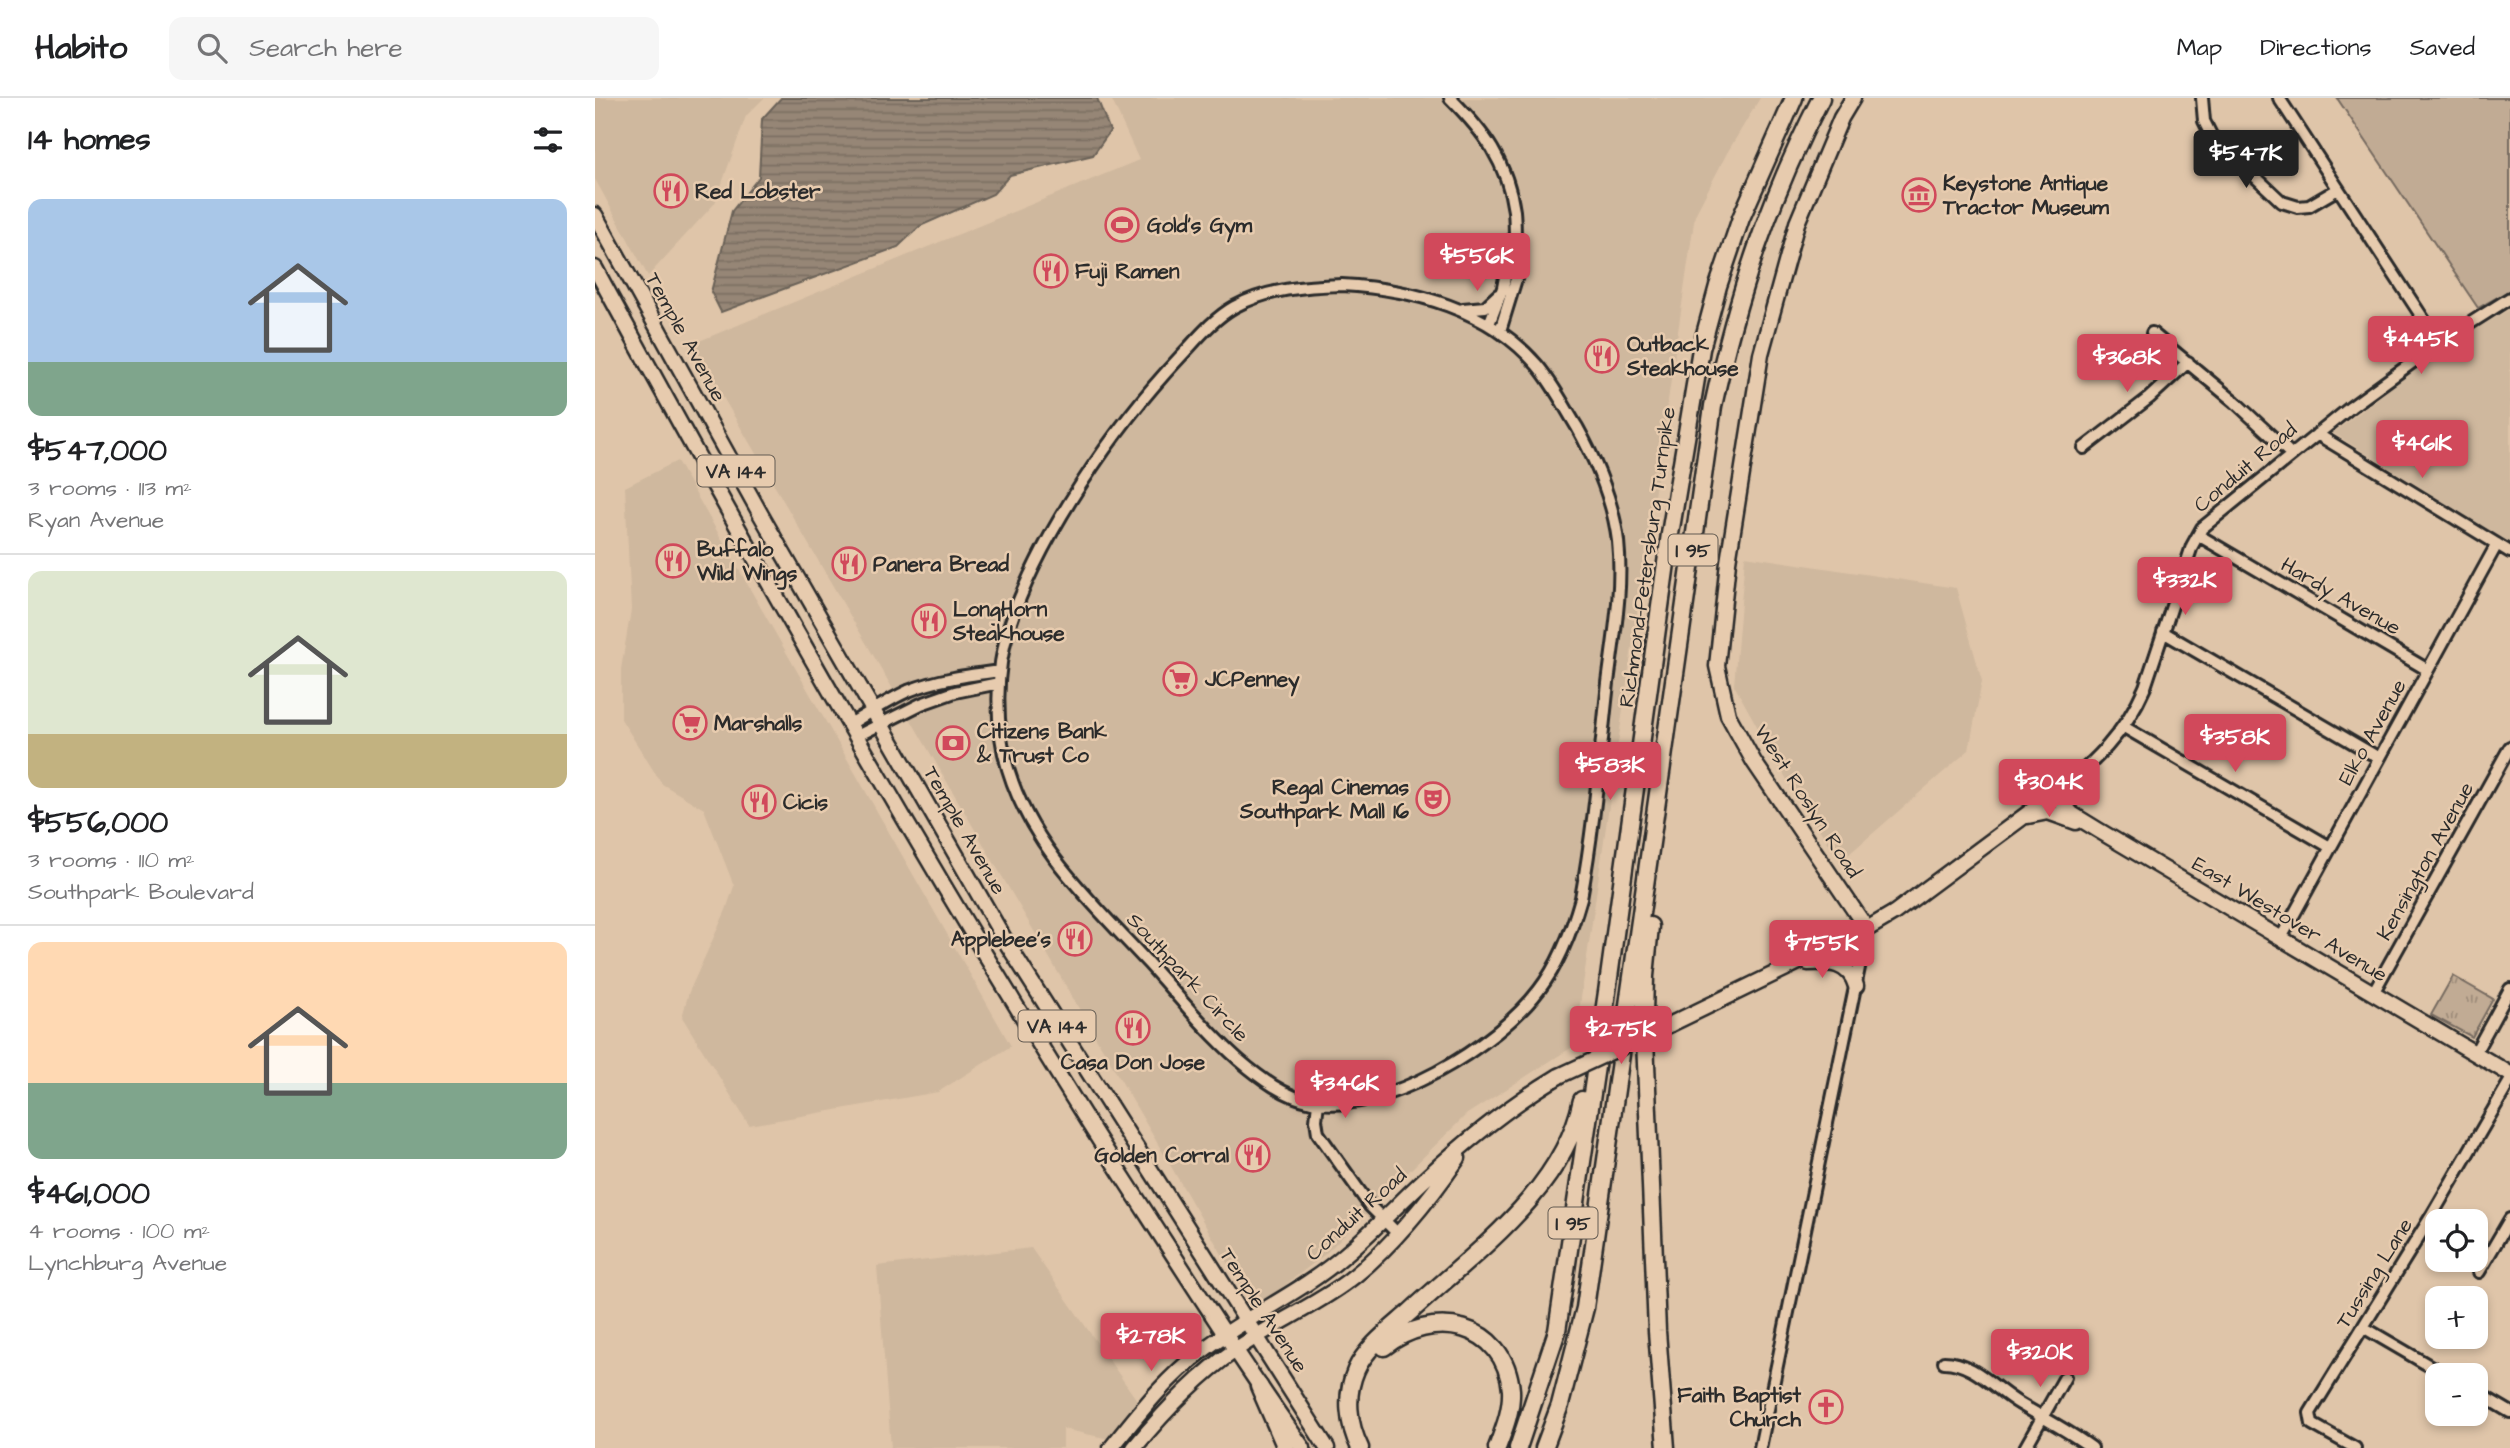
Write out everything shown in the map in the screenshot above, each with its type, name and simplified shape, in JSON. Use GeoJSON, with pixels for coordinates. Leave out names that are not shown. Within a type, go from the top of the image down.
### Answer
{"type":"FeatureCollection","features":[{"type":"Feature","properties":{"kind":"highway","name":"Richmond-Petersburg Turnpike"},"geometry":{"type":"LineString","coordinates":[[1518,1448],[1557,1331],[1670,534],[1701,349],[1718,286],[1741,218],[1794,98]]}},
{"type":"Feature","properties":{"kind":"highway","name":"I 95"},"geometry":{"type":"LineString","coordinates":[[1544,1448],[1560,1405],[1585,1308],[1713,406],[1740,294],[1760,234],[1780,184],[1821,98]]}},
{"type":"Feature","properties":{"kind":"highway"},"geometry":{"type":"LineString","coordinates":[[1657,806],[1644,1015],[1657,1331],[1666,1448]]}},
{"type":"Feature","properties":{"kind":"highway"},"geometry":{"type":"LineString","coordinates":[[1360,1448],[1349,1410],[1350,1388],[1359,1363],[1391,1329],[1513,1217],[1553,1171],[1576,1125],[1593,1031],[1607,992]]}},
{"type":"Feature","properties":{"kind":"highway"},"geometry":{"type":"LineString","coordinates":[[1369,1448],[1360,1429],[1357,1409],[1360,1386],[1368,1366],[1384,1347],[1402,1334],[1433,1325],[1452,1325],[1470,1331],[1489,1344],[1501,1358],[1511,1393],[1509,1412],[1497,1448]]}},
{"type":"Feature","properties":{"kind":"highway"},"geometry":{"type":"LineString","coordinates":[[1259,1386],[1286,1448]]}},
{"type":"Feature","properties":{"kind":"main road","name":"West Roslyn Road"},"geometry":{"type":"LineString","coordinates":[[1853,98],[1841,118],[1797,223],[1761,354],[1728,562],[1717,666],[1728,715],[1754,762],[1867,929]]}},
{"type":"Feature","properties":{"kind":"main road","name":"Temple Avenue"},"geometry":{"type":"LineString","coordinates":[[595,215],[872,712],[1006,942],[1327,1448]]}},
{"type":"Feature","properties":{"kind":"main road","name":"VA 144"},"geometry":{"type":"LineString","coordinates":[[595,268],[853,730],[1000,982],[1224,1334],[1303,1448]]}},
{"type":"Feature","properties":{"kind":"main road","name":"Conduit Road"},"geometry":{"type":"LineString","coordinates":[[1111,1448],[1165,1383],[1189,1361],[1224,1334],[1310,1282],[1342,1258],[1503,1111],[1559,1076],[1799,964],[1867,929],[1894,913],[2054,794]]}},
{"type":"Feature","properties":{"kind":"main road","name":"East Westover Avenue"},"geometry":{"type":"LineString","coordinates":[[2054,794],[2072,814],[2098,830],[2510,1074]]}},
{"type":"Feature","properties":{"kind":"main road"},"geometry":{"type":"LineString","coordinates":[[2023,817],[2053,813],[2098,830]]}},
{"type":"Feature","properties":{"kind":"main road"},"geometry":{"type":"LineString","coordinates":[[1799,964],[1828,962],[1839,965],[1851,974],[1856,986]]}},
{"type":"Feature","properties":{"kind":"main road","name":"Conduit Road"},"geometry":{"type":"LineString","coordinates":[[1134,1448],[1174,1403],[1235,1350],[1350,1280],[1438,1187],[1469,1143]]}},
{"type":"Feature","properties":{"kind":"street"},"geometry":{"type":"LineString","coordinates":[[1450,98],[1486,137],[1503,170],[1514,214],[1515,252],[1520,266],[1500,331]]}},
{"type":"Feature","properties":{"kind":"street"},"geometry":{"type":"LineString","coordinates":[[2202,98],[2204,121],[2211,135],[2282,202],[2298,207],[2309,206],[2338,189]]}},
{"type":"Feature","properties":{"kind":"street"},"geometry":{"type":"LineString","coordinates":[[2279,98],[2439,343]]}},
{"type":"Feature","properties":{"kind":"street"},"geometry":{"type":"LineString","coordinates":[[1489,324],[1503,288],[1508,260],[1515,252]]}},
{"type":"Feature","properties":{"kind":"street","name":"Southpark Circle"},"geometry":{"type":"LineString","coordinates":[[1330,285],[1399,292],[1457,309],[1500,331],[1524,350],[1551,384],[1596,464],[1610,500],[1615,525],[1620,566],[1618,611],[1581,898],[1569,936],[1547,979],[1533,998],[1482,1044],[1431,1074],[1381,1097],[1353,1104],[1303,1100],[1250,1070],[1228,1051],[1052,858],[1026,816],[1007,767],[1001,741],[999,684],[1009,628],[1046,546],[1112,440],[1159,380],[1218,318],[1251,299],[1293,288],[1330,285]]}},
{"type":"Feature","properties":{"kind":"street"},"geometry":{"type":"LineString","coordinates":[[1457,309],[1485,307],[1491,304],[1503,288]]}},
{"type":"Feature","properties":{"kind":"street","name":"Conduit Road"},"geometry":{"type":"LineString","coordinates":[[2054,794],[2095,761],[2124,727],[2145,687],[2192,546],[2211,519],[2291,454],[2439,343],[2510,298]]}},
{"type":"Feature","properties":{"kind":"street"},"geometry":{"type":"LineString","coordinates":[[2152,332],[2291,454]]}},
{"type":"Feature","properties":{"kind":"street"},"geometry":{"type":"LineString","coordinates":[[2084,448],[2148,398],[2188,362]]}},
{"type":"Feature","properties":{"kind":"street"},"geometry":{"type":"LineString","coordinates":[[2317,434],[2510,552]]}},
{"type":"Feature","properties":{"kind":"street","name":"Hardy Avenue"},"geometry":{"type":"LineString","coordinates":[[2198,534],[2428,670]]}},
{"type":"Feature","properties":{"kind":"street","name":"Elko Avenue"},"geometry":{"type":"LineString","coordinates":[[2280,938],[2497,544]]}},
{"type":"Feature","properties":{"kind":"street"},"geometry":{"type":"LineString","coordinates":[[2163,632],[2379,758]]}},
{"type":"Feature","properties":{"kind":"street"},"geometry":{"type":"LineString","coordinates":[[853,730],[872,712],[906,692],[950,678],[1000,671]]}},
{"type":"Feature","properties":{"kind":"street"},"geometry":{"type":"LineString","coordinates":[[853,730],[880,726],[921,704],[955,692],[999,684]]}},
{"type":"Feature","properties":{"kind":"street"},"geometry":{"type":"LineString","coordinates":[[2124,727],[2330,847]]}},
{"type":"Feature","properties":{"kind":"street","name":"Kensington Avenue"},"geometry":{"type":"LineString","coordinates":[[2373,993],[2510,747]]}},
{"type":"Feature","properties":{"kind":"street"},"geometry":{"type":"LineString","coordinates":[[1760,1448],[1867,929]]}},
{"type":"Feature","properties":{"kind":"street"},"geometry":{"type":"LineString","coordinates":[[2475,1053],[2510,989]]}},
{"type":"Feature","properties":{"kind":"street","name":"Tussing Lane"},"geometry":{"type":"LineString","coordinates":[[2355,1448],[2312,1424],[2309,1416],[2510,1081]]}},
{"type":"Feature","properties":{"kind":"street"},"geometry":{"type":"LineString","coordinates":[[1318,1103],[1318,1133],[1352,1182],[1397,1233]]}},
{"type":"Feature","properties":{"kind":"street"},"geometry":{"type":"LineString","coordinates":[[2488,1257],[2510,1219]]}},
{"type":"Feature","properties":{"kind":"street"},"geometry":{"type":"LineString","coordinates":[[2363,1327],[2425,1363]]}},
{"type":"Feature","properties":{"kind":"street"},"geometry":{"type":"LineString","coordinates":[[1944,1362],[1968,1367],[2022,1405],[2092,1448]]}},
{"type":"Feature","properties":{"kind":"street"},"geometry":{"type":"LineString","coordinates":[[2025,1448],[2065,1377]]}},
{"type":"Feature","properties":{"kind":"street"},"geometry":{"type":"LineString","coordinates":[[2488,1399],[2510,1412]]}},
{"type":"Feature","properties":{"kind":"shaded area"},"geometry":{"type":"Polygon","coordinates":[[[595,98],[764,98],[746,116],[715,203],[648,276],[595,179],[595,98]]]}},
{"type":"Feature","properties":{"kind":"shaded area"},"geometry":{"type":"Polygon","coordinates":[[[781,98],[1097,98],[1110,131],[1093,155],[1010,175],[993,194],[920,226],[898,247],[721,312],[711,292],[732,211],[759,177],[762,119],[781,98]]]}},
{"type":"Feature","properties":{"kind":"shaded area"},"geometry":{"type":"Polygon","coordinates":[[[1111,98],[1760,98],[1727,153],[1695,215],[1574,1046],[1467,1114],[1324,1255],[1254,1309],[692,344],[1139,160],[1111,98]]]}},
{"type":"Feature","properties":{"kind":"shaded area"},"geometry":{"type":"Polygon","coordinates":[[[2510,309],[2510,543],[2333,433],[2439,351],[2510,309]]]}},
{"type":"Feature","properties":{"kind":"shaded area"},"geometry":{"type":"Polygon","coordinates":[[[677,461],[1011,1046],[938,1092],[749,1125],[682,1017],[689,992],[734,886],[704,809],[662,784],[621,719],[621,669],[631,610],[625,487],[677,461]]]}},
{"type":"Feature","properties":{"kind":"shaded area"},"geometry":{"type":"Polygon","coordinates":[[[1745,556],[1956,588],[1982,681],[1969,750],[1841,861],[1795,794],[1734,685],[1745,556]]]}},
{"type":"Feature","properties":{"kind":"shaded area"},"geometry":{"type":"Polygon","coordinates":[[[1031,1248],[1141,1406],[1114,1440],[1063,1429],[1063,1448],[891,1448],[877,1266],[1031,1248]]]}},
{"type":"Feature","properties":{"kind":"green space"},"geometry":{"type":"Polygon","coordinates":[[[2337,98],[2510,98],[2510,290],[2478,308],[2337,98]]]}},
{"type":"Feature","properties":{"kind":"green space"},"geometry":{"type":"Polygon","coordinates":[[[2453,976],[2493,999],[2472,1037],[2431,1015],[2453,976]]]}},
{"type":"Feature","properties":{"kind":"place","name":"Red Lobster"},"geometry":{"type":"Point","coordinates":[671,191]}},
{"type":"Feature","properties":{"kind":"place","name":"Keystone Antique Tractor Museum"},"geometry":{"type":"Point","coordinates":[1919,195]}},
{"type":"Feature","properties":{"kind":"place","name":"Gold's Gym"},"geometry":{"type":"Point","coordinates":[1122,225]}},
{"type":"Feature","properties":{"kind":"place","name":"Fuji Ramen"},"geometry":{"type":"Point","coordinates":[1051,271]}},
{"type":"Feature","properties":{"kind":"place","name":"Outback Steakhouse"},"geometry":{"type":"Point","coordinates":[1602,356]}},
{"type":"Feature","properties":{"kind":"place","name":"Buffalo Wild Wings"},"geometry":{"type":"Point","coordinates":[673,561]}},
{"type":"Feature","properties":{"kind":"place","name":"Panera Bread"},"geometry":{"type":"Point","coordinates":[849,564]}},
{"type":"Feature","properties":{"kind":"place","name":"LongHorn Steakhouse"},"geometry":{"type":"Point","coordinates":[929,621]}},
{"type":"Feature","properties":{"kind":"place","name":"JCPenney"},"geometry":{"type":"Point","coordinates":[1180,679]}},
{"type":"Feature","properties":{"kind":"place","name":"Marshalls"},"geometry":{"type":"Point","coordinates":[690,723]}},
{"type":"Feature","properties":{"kind":"place","name":"Citizens Bank & Trust Co"},"geometry":{"type":"Point","coordinates":[953,743]}},
{"type":"Feature","properties":{"kind":"place","name":"Regal Cinemas Southpark Mall 16"},"geometry":{"type":"Point","coordinates":[1433,799]}},
{"type":"Feature","properties":{"kind":"place","name":"Cicis"},"geometry":{"type":"Point","coordinates":[759,802]}},
{"type":"Feature","properties":{"kind":"place","name":"Applebee's"},"geometry":{"type":"Point","coordinates":[1075,939]}},
{"type":"Feature","properties":{"kind":"place","name":"Casa Don Jose"},"geometry":{"type":"Point","coordinates":[1133,1028]}},
{"type":"Feature","properties":{"kind":"place","name":"Golden Corral"},"geometry":{"type":"Point","coordinates":[1253,1155]}},
{"type":"Feature","properties":{"kind":"place","name":"Faith Baptist Church"},"geometry":{"type":"Point","coordinates":[1826,1407]}}]}
